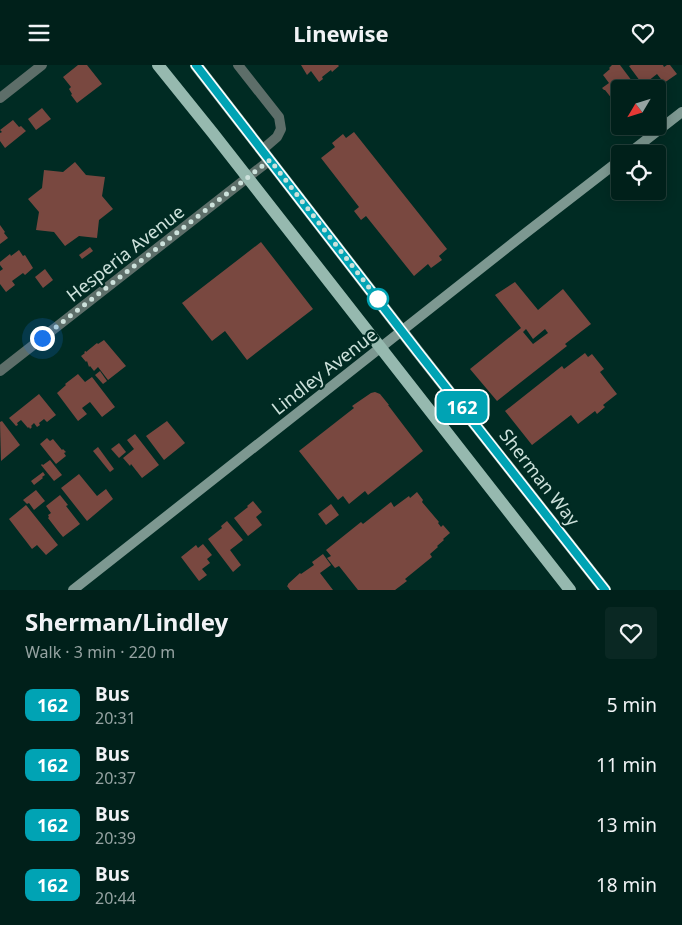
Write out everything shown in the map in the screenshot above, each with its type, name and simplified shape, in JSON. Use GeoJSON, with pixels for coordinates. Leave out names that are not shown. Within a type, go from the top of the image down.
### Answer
{"type":"FeatureCollection","features":[{"type":"Feature","properties":{"kind":"main road"},"geometry":{"type":"LineString","coordinates":[[158,65],[570,590]]}},
{"type":"Feature","properties":{"kind":"main road","name":"Sherman Way"},"geometry":{"type":"LineString","coordinates":[[196,65],[606,590]]}},
{"type":"Feature","properties":{"kind":"main road"},"geometry":{"type":"LineString","coordinates":[[640,145],[682,112]]}},
{"type":"Feature","properties":{"kind":"main road","name":"Lindley Avenue"},"geometry":{"type":"LineString","coordinates":[[73,590],[611,167]]}},
{"type":"Feature","properties":{"kind":"street"},"geometry":{"type":"LineString","coordinates":[[0,98],[42,65]]}},
{"type":"Feature","properties":{"kind":"street"},"geometry":{"type":"LineString","coordinates":[[238,65],[279,117],[281,129],[277,137],[262,149]]}},
{"type":"Feature","properties":{"kind":"street","name":"Hesperia Avenue"},"geometry":{"type":"LineString","coordinates":[[0,371],[270,160]]}},
{"type":"Feature","properties":{"kind":"building"},"geometry":{"type":"Polygon","coordinates":[[[78,65],[87,65],[102,84],[77,103],[71,95],[69,89],[71,87],[63,77],[78,65]]]}},
{"type":"Feature","properties":{"kind":"building"},"geometry":{"type":"Polygon","coordinates":[[[301,65],[339,66],[322,77],[323,79],[319,82],[311,71],[307,75],[301,65]]]}},
{"type":"Feature","properties":{"kind":"building"},"geometry":{"type":"Polygon","coordinates":[[[612,65],[620,65],[631,80],[611,80],[611,98],[602,88],[609,83],[603,75],[612,65]]]}},
{"type":"Feature","properties":{"kind":"building"},"geometry":{"type":"Polygon","coordinates":[[[663,65],[664,67],[670,65],[677,74],[666,82],[666,80],[662,80],[657,74],[649,80],[639,80],[629,66],[663,65]]]}},
{"type":"Feature","properties":{"kind":"building"},"geometry":{"type":"Polygon","coordinates":[[[42,108],[51,119],[36,130],[28,119],[42,108]]]}},
{"type":"Feature","properties":{"kind":"building"},"geometry":{"type":"Polygon","coordinates":[[[13,120],[26,131],[5,148],[0,141],[0,133],[2,132],[0,130],[13,120]]]}},
{"type":"Feature","properties":{"kind":"building"},"geometry":{"type":"Polygon","coordinates":[[[354,132],[447,249],[439,256],[442,260],[431,268],[428,264],[414,276],[366,216],[361,220],[354,211],[359,207],[321,158],[335,147],[332,143],[343,134],[346,138],[354,132]]]}},
{"type":"Feature","properties":{"kind":"building"},"geometry":{"type":"Polygon","coordinates":[[[75,162],[86,175],[105,177],[102,196],[113,209],[99,220],[97,238],[79,236],[65,246],[54,232],[36,230],[39,212],[28,199],[42,188],[44,170],[63,172],[75,162]]]}},
{"type":"Feature","properties":{"kind":"building"},"geometry":{"type":"Polygon","coordinates":[[[0,225],[8,238],[0,244],[0,225]]]}},
{"type":"Feature","properties":{"kind":"building"},"geometry":{"type":"Polygon","coordinates":[[[261,242],[313,309],[247,360],[225,331],[212,341],[182,303],[261,242]]]}},
{"type":"Feature","properties":{"kind":"building"},"geometry":{"type":"Polygon","coordinates":[[[90,247],[93,251],[82,259],[79,255],[90,247]]]}},
{"type":"Feature","properties":{"kind":"building"},"geometry":{"type":"Polygon","coordinates":[[[19,250],[23,256],[25,255],[33,268],[25,275],[23,273],[12,281],[15,285],[6,292],[0,284],[0,271],[3,269],[0,262],[19,250]]]}},
{"type":"Feature","properties":{"kind":"building"},"geometry":{"type":"Polygon","coordinates":[[[45,269],[53,280],[43,288],[35,277],[45,269]]]}},
{"type":"Feature","properties":{"kind":"building"},"geometry":{"type":"Polygon","coordinates":[[[515,282],[538,310],[563,289],[591,324],[565,344],[567,346],[497,401],[470,369],[521,328],[495,295],[515,282]],[[526,329],[523,332],[533,344],[548,333],[545,329],[533,339],[526,329]]]}},
{"type":"Feature","properties":{"kind":"building"},"geometry":{"type":"Polygon","coordinates":[[[104,340],[126,366],[108,380],[98,367],[94,371],[81,356],[84,352],[104,340]]]}},
{"type":"Feature","properties":{"kind":"building"},"geometry":{"type":"Polygon","coordinates":[[[585,353],[588,357],[592,354],[604,369],[600,372],[617,394],[603,405],[605,407],[597,414],[595,411],[578,424],[571,415],[532,445],[505,411],[562,366],[564,369],[585,353]]]}},
{"type":"Feature","properties":{"kind":"building"},"geometry":{"type":"Polygon","coordinates":[[[100,371],[107,381],[103,384],[95,375],[100,371]]]}},
{"type":"Feature","properties":{"kind":"building"},"geometry":{"type":"Polygon","coordinates":[[[78,374],[85,382],[92,377],[115,407],[102,417],[90,402],[82,408],[87,414],[78,421],[57,393],[78,374]]]}},
{"type":"Feature","properties":{"kind":"building"},"geometry":{"type":"Polygon","coordinates":[[[375,392],[380,394],[389,405],[423,451],[368,495],[365,491],[349,504],[343,496],[338,500],[299,451],[354,408],[352,406],[375,392]]]}},
{"type":"Feature","properties":{"kind":"building"},"geometry":{"type":"Polygon","coordinates":[[[39,394],[56,415],[47,422],[44,419],[37,427],[34,423],[30,429],[21,420],[16,426],[9,418],[39,394]]]}},
{"type":"Feature","properties":{"kind":"building"},"geometry":{"type":"Polygon","coordinates":[[[2,421],[20,445],[1,461],[0,422],[2,421]]]}},
{"type":"Feature","properties":{"kind":"building"},"geometry":{"type":"Polygon","coordinates":[[[167,421],[185,443],[164,460],[146,436],[167,421]]]}},
{"type":"Feature","properties":{"kind":"building"},"geometry":{"type":"Polygon","coordinates":[[[135,434],[159,465],[142,478],[131,464],[130,466],[123,458],[134,449],[127,440],[135,434]]]}},
{"type":"Feature","properties":{"kind":"building"},"geometry":{"type":"Polygon","coordinates":[[[47,438],[50,441],[53,439],[66,452],[64,453],[66,456],[56,464],[40,444],[47,438]]]}},
{"type":"Feature","properties":{"kind":"building"},"geometry":{"type":"Polygon","coordinates":[[[119,443],[126,452],[119,458],[111,449],[119,443]]]}},
{"type":"Feature","properties":{"kind":"building"},"geometry":{"type":"Polygon","coordinates":[[[98,447],[114,469],[110,472],[93,451],[98,447]]]}},
{"type":"Feature","properties":{"kind":"building"},"geometry":{"type":"Polygon","coordinates":[[[50,460],[62,475],[54,481],[41,465],[50,460]]]}},
{"type":"Feature","properties":{"kind":"building"},"geometry":{"type":"Polygon","coordinates":[[[43,472],[45,475],[43,478],[34,485],[31,481],[43,472]]]}},
{"type":"Feature","properties":{"kind":"building"},"geometry":{"type":"Polygon","coordinates":[[[79,474],[97,496],[106,489],[113,499],[87,521],[61,488],[79,474]]]}},
{"type":"Feature","properties":{"kind":"building"},"geometry":{"type":"Polygon","coordinates":[[[36,490],[45,501],[34,510],[29,503],[27,504],[23,500],[36,490]]]}},
{"type":"Feature","properties":{"kind":"building"},"geometry":{"type":"Polygon","coordinates":[[[417,492],[423,500],[422,502],[441,527],[443,525],[450,533],[430,554],[432,557],[405,579],[407,581],[395,590],[358,590],[339,566],[335,568],[327,558],[331,556],[326,550],[361,522],[363,524],[391,502],[394,507],[417,492]]]}},
{"type":"Feature","properties":{"kind":"building"},"geometry":{"type":"Polygon","coordinates":[[[60,495],[80,524],[63,537],[48,518],[48,515],[51,513],[46,506],[60,495]]]}},
{"type":"Feature","properties":{"kind":"building"},"geometry":{"type":"Polygon","coordinates":[[[253,501],[262,512],[256,517],[262,525],[248,536],[234,518],[253,501]]]}},
{"type":"Feature","properties":{"kind":"building"},"geometry":{"type":"Polygon","coordinates":[[[331,504],[339,515],[326,525],[318,514],[331,504]]]}},
{"type":"Feature","properties":{"kind":"building"},"geometry":{"type":"Polygon","coordinates":[[[26,505],[58,545],[46,555],[37,545],[32,549],[9,519],[26,505]]]}},
{"type":"Feature","properties":{"kind":"building"},"geometry":{"type":"Polygon","coordinates":[[[227,521],[243,540],[230,550],[241,565],[233,572],[208,539],[222,528],[221,526],[227,521]]]}},
{"type":"Feature","properties":{"kind":"building"},"geometry":{"type":"Polygon","coordinates":[[[203,544],[212,555],[207,559],[210,563],[202,569],[207,575],[199,581],[181,557],[196,545],[198,548],[203,544]]]}},
{"type":"Feature","properties":{"kind":"building"},"geometry":{"type":"Polygon","coordinates":[[[323,554],[331,565],[320,573],[333,590],[290,590],[287,586],[288,584],[300,573],[314,565],[312,562],[323,554]]]}},
{"type":"Feature","properties":{"kind":"bus line","name":"162"},"geometry":{"type":"LineString","coordinates":[[196,65],[605,590]]}},
{"type":"Feature","properties":{"kind":"route"},"geometry":{"type":"LineString","coordinates":[[42,338],[270,160],[378,299]]}}]}
